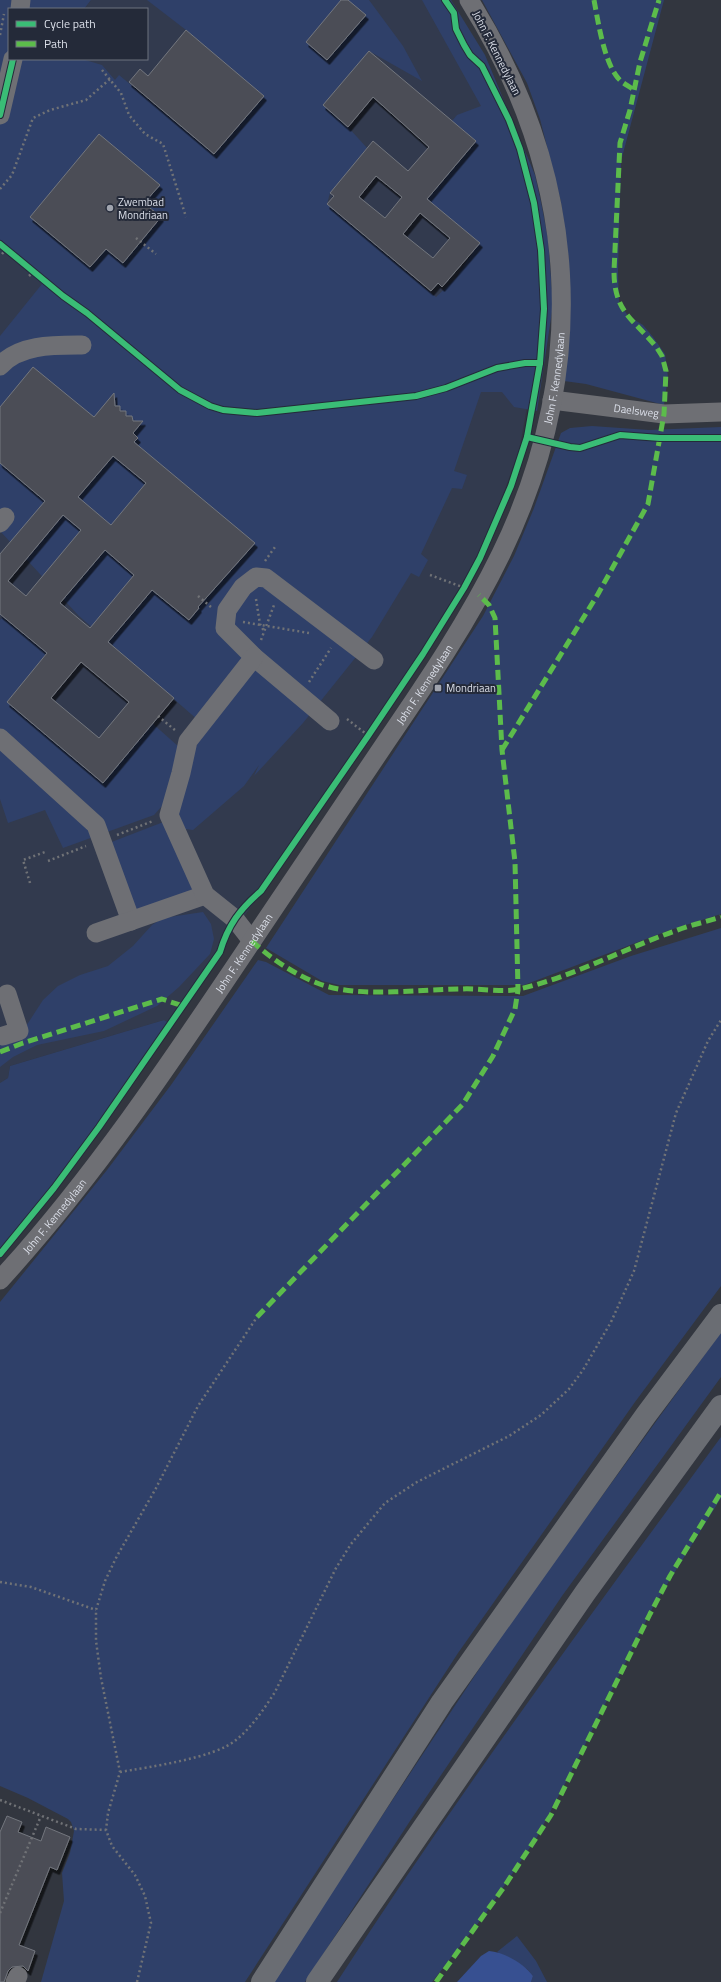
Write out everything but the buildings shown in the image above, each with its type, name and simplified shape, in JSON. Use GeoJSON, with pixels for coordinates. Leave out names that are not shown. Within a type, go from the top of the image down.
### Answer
{"type":"FeatureCollection","features":[{"type":"Feature","properties":{"kind":"highway"},"geometry":{"type":"LineString","coordinates":[[262,1982],[442,1702],[646,1415],[721,1315]]}},
{"type":"Feature","properties":{"kind":"highway"},"geometry":{"type":"LineString","coordinates":[[317,1982],[572,1612],[721,1406]]}},
{"type":"Feature","properties":{"kind":"street","name":"John F. Kennedylaan"},"geometry":{"type":"LineString","coordinates":[[0,1280],[24,1254],[118,1135],[252,941],[376,741],[430,678],[470,588],[502,552],[528,490],[543,440],[552,400],[560,339],[561,296],[559,249],[551,198],[543,163],[527,114],[502,57],[469,0]]}},
{"type":"Feature","properties":{"kind":"street"},"geometry":{"type":"LineString","coordinates":[[0,115],[13,60]]}},
{"type":"Feature","properties":{"kind":"street"},"geometry":{"type":"LineString","coordinates":[[0,366],[6,359],[40,346],[82,345]]}},
{"type":"Feature","properties":{"kind":"street","name":"Daelsweg"},"geometry":{"type":"LineString","coordinates":[[552,400],[664,414],[721,412]]}},
{"type":"Feature","properties":{"kind":"street"},"geometry":{"type":"LineString","coordinates":[[337,719],[300,696],[254,657],[225,628],[227,610],[243,587],[256,577],[266,578],[339,636],[374,660]]}},
{"type":"Feature","properties":{"kind":"street"},"geometry":{"type":"LineString","coordinates":[[252,941],[235,919],[205,895],[168,815],[181,773],[188,741],[254,657]]}},
{"type":"Feature","properties":{"kind":"street"},"geometry":{"type":"LineString","coordinates":[[0,738],[96,824],[131,921]]}},
{"type":"Feature","properties":{"kind":"street"},"geometry":{"type":"LineString","coordinates":[[96,933],[205,895]]}},
{"type":"Feature","properties":{"kind":"street"},"geometry":{"type":"LineString","coordinates":[[2,1036],[19,1030],[7,994]]}},
{"type":"Feature","properties":{"kind":"path"},"geometry":{"type":"LineString","coordinates":[[0,35],[8,19]]}},
{"type":"Feature","properties":{"kind":"path"},"geometry":{"type":"LineString","coordinates":[[102,70],[121,93],[129,115],[145,134],[163,144],[186,217]]}},
{"type":"Feature","properties":{"kind":"path"},"geometry":{"type":"LineString","coordinates":[[0,189],[12,175],[34,118],[50,110],[86,100],[110,79]]}},
{"type":"Feature","properties":{"kind":"path"},"geometry":{"type":"LineString","coordinates":[[136,238],[156,254]]}},
{"type":"Feature","properties":{"kind":"path"},"geometry":{"type":"LineString","coordinates":[[0,244],[4,251],[12,254]]}},
{"type":"Feature","properties":{"kind":"path"},"geometry":{"type":"LineString","coordinates":[[28,267],[33,274]]}},
{"type":"Feature","properties":{"kind":"path"},"geometry":{"type":"LineString","coordinates":[[430,575],[470,588]]}},
{"type":"Feature","properties":{"kind":"path"},"geometry":{"type":"LineString","coordinates":[[460,594],[470,588]]}},
{"type":"Feature","properties":{"kind":"path"},"geometry":{"type":"LineString","coordinates":[[254,657],[281,589]]}},
{"type":"Feature","properties":{"kind":"path"},"geometry":{"type":"LineString","coordinates":[[198,596],[226,619],[339,636],[300,696]]}},
{"type":"Feature","properties":{"kind":"path"},"geometry":{"type":"LineString","coordinates":[[158,716],[188,741]]}},
{"type":"Feature","properties":{"kind":"path"},"geometry":{"type":"LineString","coordinates":[[337,719],[376,741]]}},
{"type":"Feature","properties":{"kind":"path"},"geometry":{"type":"LineString","coordinates":[[373,730],[376,741]]}},
{"type":"Feature","properties":{"kind":"path"},"geometry":{"type":"LineString","coordinates":[[364,742],[376,741]]}},
{"type":"Feature","properties":{"kind":"path"},"geometry":{"type":"LineString","coordinates":[[30,882],[23,860],[45,852]]}},
{"type":"Feature","properties":{"kind":"path"},"geometry":{"type":"LineString","coordinates":[[120,1772],[166,1763],[218,1750],[236,1740],[263,1711],[275,1692],[336,1568],[351,1544],[385,1504],[417,1482],[509,1436],[541,1415],[569,1389],[583,1370],[611,1322],[634,1271],[676,1113],[705,1048],[721,1020]]}},
{"type":"Feature","properties":{"kind":"path"},"geometry":{"type":"LineString","coordinates":[[137,1982],[141,1974],[152,1923],[145,1896],[135,1875],[112,1846],[106,1830],[108,1813],[120,1772],[101,1678],[96,1641],[96,1610],[105,1581],[117,1556],[155,1490],[198,1406],[257,1317]]}},
{"type":"Feature","properties":{"kind":"path"},"geometry":{"type":"LineString","coordinates":[[0,1582],[31,1587],[96,1610]]}},
{"type":"Feature","properties":{"kind":"path"},"geometry":{"type":"LineString","coordinates":[[0,1800],[76,1830],[106,1830]]}},
{"type":"Feature","properties":{"kind":"path"},"geometry":{"type":"LineString","coordinates":[[0,1913],[41,1816]]}},
{"type":"Feature","properties":{"kind":"shaded area"},"geometry":{"type":"Polygon","coordinates":[[[0,0],[91,0],[85,8],[8,8],[8,60],[85,60],[102,65],[115,80],[119,75],[214,154],[263,96],[186,30],[147,0],[369,0],[403,46],[422,81],[369,51],[323,105],[348,127],[367,148],[330,193],[327,204],[436,297],[456,278],[479,243],[427,199],[476,141],[452,121],[457,115],[481,106],[422,0],[451,0],[485,55],[535,175],[548,239],[553,305],[537,411],[514,407],[502,392],[481,392],[454,471],[467,475],[462,489],[452,488],[421,554],[428,560],[419,577],[411,573],[372,637],[303,723],[254,776],[259,765],[244,786],[193,830],[185,829],[171,796],[154,815],[63,848],[45,810],[8,823],[0,799],[0,620],[3,617],[47,653],[7,702],[103,783],[152,723],[179,747],[185,764],[207,728],[79,616],[0,531],[0,336],[42,284],[0,248],[0,0]],[[99,134],[30,217],[90,267],[106,249],[123,263],[161,217],[144,203],[159,184],[99,134]]]}},
{"type":"Feature","properties":{"kind":"shaded area"},"geometry":{"type":"Polygon","coordinates":[[[91,0],[447,0],[506,106],[541,246],[539,340],[519,451],[483,549],[379,721],[299,839],[169,1023],[164,1020],[10,1066],[8,1078],[0,1083],[0,230],[83,60],[148,60],[148,8],[85,8],[91,0]]]}},
{"type":"Feature","properties":{"kind":"shaded area"},"geometry":{"type":"Polygon","coordinates":[[[482,0],[664,0],[621,161],[618,272],[619,302],[628,316],[643,325],[665,354],[668,377],[664,405],[586,384],[564,381],[569,323],[569,261],[561,202],[540,119],[527,83],[482,0]]]}},
{"type":"Feature","properties":{"kind":"shaded area"},"geometry":{"type":"Polygon","coordinates":[[[592,426],[649,430],[721,427],[721,914],[670,930],[524,985],[339,985],[322,981],[266,948],[483,616],[514,556],[534,508],[561,433],[570,428],[592,426]]]}},
{"type":"Feature","properties":{"kind":"shaded area"},"geometry":{"type":"Polygon","coordinates":[[[166,821],[193,890],[136,913],[109,843],[166,821]]]}},
{"type":"Feature","properties":{"kind":"shaded area"},"geometry":{"type":"Polygon","coordinates":[[[203,912],[211,924],[214,939],[210,954],[179,987],[157,1006],[104,1031],[37,1045],[13,1057],[0,1067],[0,1044],[19,1037],[43,1000],[58,986],[80,975],[108,966],[133,946],[152,925],[163,918],[203,912]]]}},
{"type":"Feature","properties":{"kind":"shaded area"},"geometry":{"type":"Polygon","coordinates":[[[721,928],[721,1286],[635,1402],[458,1653],[245,1982],[41,1982],[64,1901],[62,1873],[70,1853],[74,1831],[71,1822],[68,1819],[28,1798],[0,1786],[0,1302],[107,1170],[171,1085],[258,960],[266,962],[329,995],[523,996],[631,956],[721,928]]]}},
{"type":"Feature","properties":{"kind":"shaded area"},"geometry":{"type":"Polygon","coordinates":[[[164,1020],[169,1023],[70,1164],[0,1251],[0,1083],[8,1078],[10,1066],[164,1020]]]}},
{"type":"Feature","properties":{"kind":"shaded area"},"geometry":{"type":"Polygon","coordinates":[[[721,1332],[721,1377],[562,1596],[410,1821],[305,1982],[272,1982],[507,1627],[721,1332]]]}},
{"type":"Feature","properties":{"kind":"shaded area"},"geometry":{"type":"Polygon","coordinates":[[[721,1437],[721,1498],[653,1607],[578,1759],[537,1837],[486,1913],[432,1982],[337,1982],[429,1843],[525,1706],[721,1437]]]}},
{"type":"Feature","properties":{"kind":"shaded area"},"geometry":{"type":"Polygon","coordinates":[[[517,1936],[536,1961],[547,1982],[531,1982],[533,1976],[527,1969],[497,1952],[517,1936]]]}},
{"type":"Feature","properties":{"kind":"shaded area"},"geometry":{"type":"Polygon","coordinates":[[[489,1951],[507,1956],[519,1963],[533,1976],[531,1982],[457,1982],[481,1956],[489,1951]]]}},
{"type":"Feature","properties":{"kind":"marked path"},"geometry":{"type":"LineString","coordinates":[[594,0],[602,41],[609,62],[618,78],[634,90]]}},
{"type":"Feature","properties":{"kind":"marked path"},"geometry":{"type":"LineString","coordinates":[[502,750],[598,594],[648,504],[664,414],[666,371],[662,356],[657,348],[633,322],[617,297],[614,271],[620,143],[630,110],[640,62],[659,0]]}},
{"type":"Feature","properties":{"kind":"marked path"},"geometry":{"type":"LineString","coordinates":[[257,1317],[463,1104],[493,1056],[515,1009],[518,990],[515,862],[502,750],[495,618],[489,605],[479,595]]}},
{"type":"Feature","properties":{"kind":"marked path"},"geometry":{"type":"LineString","coordinates":[[252,941],[274,959],[291,970],[317,983],[333,988],[369,992],[445,989],[506,991],[539,984],[578,970],[656,938],[686,927],[721,917]]}},
{"type":"Feature","properties":{"kind":"marked path"},"geometry":{"type":"LineString","coordinates":[[0,1052],[23,1043],[162,999],[183,1006]]}},
{"type":"Feature","properties":{"kind":"marked path"},"geometry":{"type":"LineString","coordinates":[[436,1982],[504,1887],[551,1815],[650,1614],[670,1576],[721,1492]]}},
{"type":"Feature","properties":{"kind":"cycle path"},"geometry":{"type":"LineString","coordinates":[[0,1254],[54,1188],[99,1127],[220,952],[223,942],[236,918],[247,904],[261,891],[423,654],[464,588],[480,558],[511,486],[527,437],[540,363],[544,309],[541,250],[534,203],[520,149],[509,120],[482,66],[470,55],[464,45],[456,29],[454,13],[445,0]]}},
{"type":"Feature","properties":{"kind":"cycle path"},"geometry":{"type":"LineString","coordinates":[[0,115],[13,60]]}},
{"type":"Feature","properties":{"kind":"cycle path"},"geometry":{"type":"LineString","coordinates":[[0,244],[63,296],[87,313],[180,390],[210,406],[223,410],[257,413],[416,396],[446,388],[497,368],[525,363],[540,363]]}},
{"type":"Feature","properties":{"kind":"cycle path"},"geometry":{"type":"LineString","coordinates":[[527,437],[580,448],[620,435],[660,438],[721,438]]}},
{"type":"Feature","properties":{"kind":"place","name":"Zwembad Mondriaan"},"geometry":{"type":"Point","coordinates":[110,208]}},
{"type":"Feature","properties":{"kind":"place","name":"Mondriaan"},"geometry":{"type":"Point","coordinates":[438,688]}}]}
